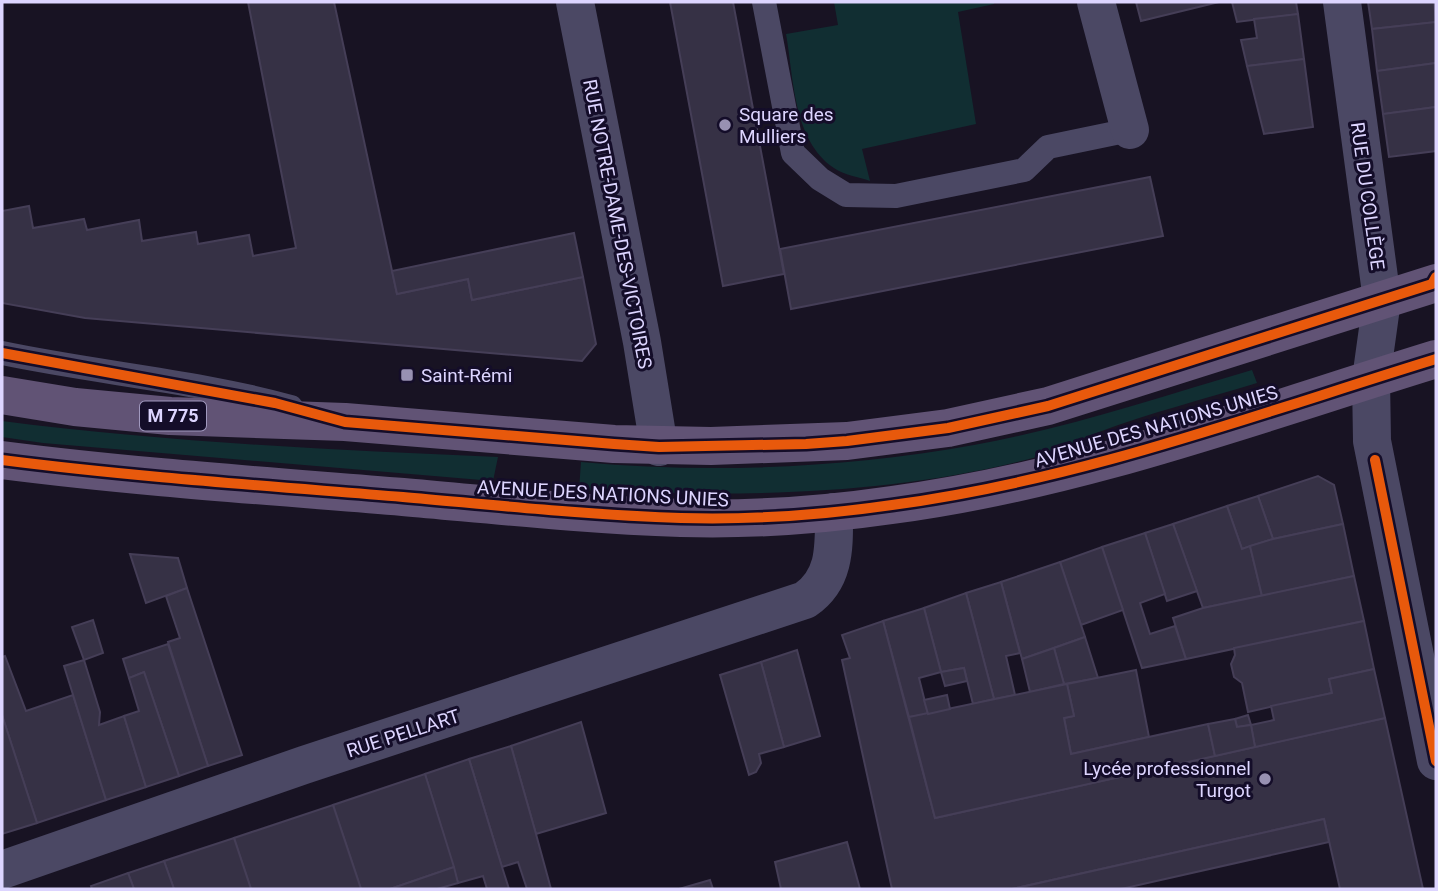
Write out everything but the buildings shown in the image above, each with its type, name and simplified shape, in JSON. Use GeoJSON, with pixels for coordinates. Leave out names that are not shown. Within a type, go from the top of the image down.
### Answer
{"type":"FeatureCollection","features":[{"type":"Feature","properties":{"kind":"main road","name":"M 775"},"geometry":{"type":"LineString","coordinates":[[2,395],[75,407],[170,416],[345,422],[565,441],[659,446],[847,442],[993,419],[1092,393],[1436,283]]}},
{"type":"Feature","properties":{"kind":"main road","name":"AVENUE DES NATIONS UNIES"},"geometry":{"type":"LineString","coordinates":[[2,460],[223,482],[681,518],[834,512],[950,496],[1097,465],[1436,359]]}},
{"type":"Feature","properties":{"kind":"street","name":"RUE NOTRE-DAME-DES-VICTOIRES"},"geometry":{"type":"LineString","coordinates":[[575,2],[642,342],[659,446]]}},
{"type":"Feature","properties":{"kind":"street"},"geometry":{"type":"LineString","coordinates":[[1096,2],[1130,130]]}},
{"type":"Feature","properties":{"kind":"street","name":"RUE DU COLLÈGE"},"geometry":{"type":"LineString","coordinates":[[1342,2],[1382,300],[1371,379],[1371,424],[1375,460],[1436,761]]}},
{"type":"Feature","properties":{"kind":"street","name":"RUE PELLART"},"geometry":{"type":"LineString","coordinates":[[2,870],[304,765],[805,600],[816,592],[833,561],[834,512]]}},
{"type":"Feature","properties":{"kind":"lane"},"geometry":{"type":"LineString","coordinates":[[764,2],[793,153],[820,178],[846,195],[896,196],[1024,170],[1048,147],[1130,130]]}},
{"type":"Feature","properties":{"kind":"lane"},"geometry":{"type":"LineString","coordinates":[[2,352],[275,403],[345,422]]}},
{"type":"Feature","properties":{"kind":"green space"},"geometry":{"type":"Polygon","coordinates":[[[834,2],[994,2],[958,12],[976,124],[862,149],[870,181],[834,168],[820,156],[803,125],[794,89],[786,34],[838,25],[834,2]]]}},
{"type":"Feature","properties":{"kind":"green space"},"geometry":{"type":"Polygon","coordinates":[[[1252,370],[1257,383],[1118,425],[1040,456],[984,470],[927,480],[811,491],[695,493],[579,490],[581,462],[680,468],[778,467],[925,453],[1044,430],[1252,370]]]}},
{"type":"Feature","properties":{"kind":"green space"},"geometry":{"type":"Polygon","coordinates":[[[2,421],[188,440],[498,457],[493,481],[43,443],[2,437],[2,421]]]}},
{"type":"Feature","properties":{"kind":"cycle path"},"geometry":{"type":"LineString","coordinates":[[2,353],[275,403],[345,422],[659,447],[806,444],[948,428],[1048,406],[1432,284],[1436,277]]}},
{"type":"Feature","properties":{"kind":"cycle path"},"geometry":{"type":"LineString","coordinates":[[2,460],[152,476],[576,512],[681,518],[787,516],[892,505],[1031,479],[1235,423],[1436,359]]}},
{"type":"Feature","properties":{"kind":"cycle path"},"geometry":{"type":"LineString","coordinates":[[1375,460],[1436,761]]}},
{"type":"Feature","properties":{"kind":"place","name":"Square des Mulliers"},"geometry":{"type":"Point","coordinates":[725,125]}},
{"type":"Feature","properties":{"kind":"place","name":"Saint-Rémi"},"geometry":{"type":"Point","coordinates":[407,375]}},
{"type":"Feature","properties":{"kind":"place","name":"Lycée professionnel Turgot"},"geometry":{"type":"Point","coordinates":[1265,779]}}]}
